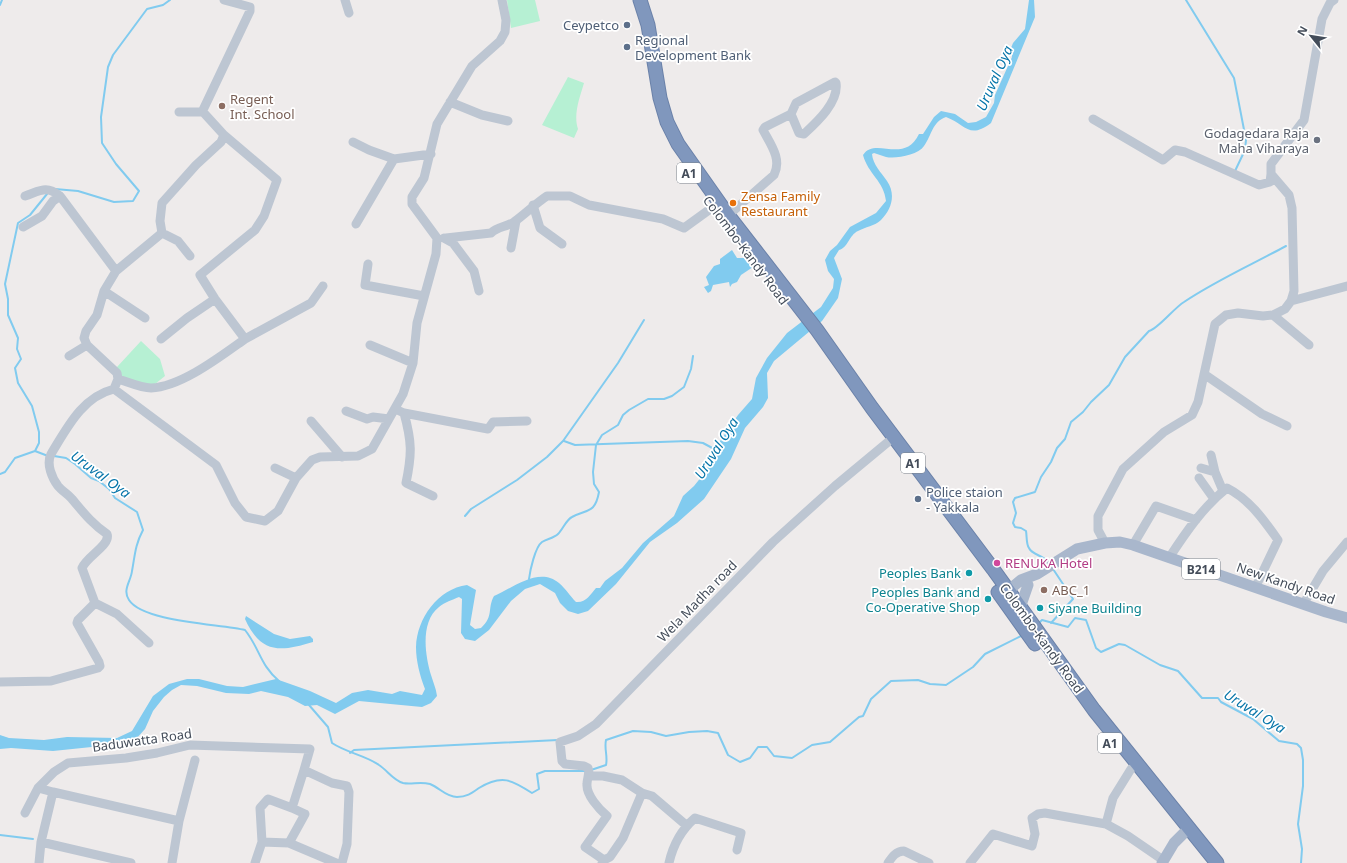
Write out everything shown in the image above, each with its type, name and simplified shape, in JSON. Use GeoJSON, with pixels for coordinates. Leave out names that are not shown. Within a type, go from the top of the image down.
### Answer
{"type":"FeatureCollection","features":[{"type":"Feature","properties":{"kind":"highway","name":"Colombo-Kandy Road"},"geometry":{"type":"LineString","coordinates":[[632,0],[643,26],[667,122],[678,144],[726,218],[814,333],[869,411],[993,569],[1006,596]]}},
{"type":"Feature","properties":{"kind":"highway","name":"Colombo-Kandy Road"},"geometry":{"type":"LineString","coordinates":[[640,0],[657,118],[672,147],[713,207],[726,218]]}},
{"type":"Feature","properties":{"kind":"highway","name":"Colombo-Kandy Road"},"geometry":{"type":"LineString","coordinates":[[869,411],[888,442],[986,574],[1021,615],[1130,769],[1185,832],[1217,863]]}},
{"type":"Feature","properties":{"kind":"highway","name":"Colombo-Kandy Road"},"geometry":{"type":"LineString","coordinates":[[1044,649],[1094,710],[1185,832],[1206,863]]}},
{"type":"Feature","properties":{"kind":"main road","name":"New Kandy Road"},"geometry":{"type":"LineString","coordinates":[[1006,596],[1040,572],[1077,549],[1105,543],[1120,542],[1256,586],[1347,618]]}},
{"type":"Feature","properties":{"kind":"main road"},"geometry":{"type":"LineString","coordinates":[[993,569],[1010,580],[1024,583],[1021,615]]}},
{"type":"Feature","properties":{"kind":"main road"},"geometry":{"type":"LineString","coordinates":[[1162,862],[1174,843],[1185,832]]}},
{"type":"Feature","properties":{"kind":"street"},"geometry":{"type":"LineString","coordinates":[[203,112],[250,12],[250,7],[224,0]]}},
{"type":"Feature","properties":{"kind":"street"},"geometry":{"type":"LineString","coordinates":[[345,0],[349,13]]}},
{"type":"Feature","properties":{"kind":"street"},"geometry":{"type":"LineString","coordinates":[[149,643],[117,614],[95,603],[82,568],[85,561],[107,543],[109,538],[108,534],[95,526],[70,497],[58,487],[51,474],[50,456],[77,413],[88,401],[104,391],[114,389],[216,465],[235,504],[246,517],[265,521],[278,511],[296,478],[312,460],[320,456],[358,456],[372,449],[403,394],[413,362],[417,323],[436,254],[436,238],[412,204],[412,198],[424,178],[437,124],[472,66],[500,41],[505,32],[506,20],[502,0]]}},
{"type":"Feature","properties":{"kind":"street"},"geometry":{"type":"LineString","coordinates":[[1093,119],[1163,160],[1175,150],[1185,152],[1259,185],[1270,182],[1271,164],[1304,120],[1322,19],[1330,3],[1334,0]]}},
{"type":"Feature","properties":{"kind":"street"},"geometry":{"type":"LineString","coordinates":[[726,218],[774,175],[778,167],[777,157],[763,130],[765,127],[791,114],[796,103],[835,82],[836,83],[837,88],[834,97],[820,119],[804,134],[799,133],[791,114]]}},
{"type":"Feature","properties":{"kind":"street"},"geometry":{"type":"LineString","coordinates":[[450,102],[482,114],[508,120]]}},
{"type":"Feature","properties":{"kind":"street"},"geometry":{"type":"LineString","coordinates":[[179,112],[203,112],[224,135],[277,180],[264,216],[256,230],[200,275],[215,299],[245,339]]}},
{"type":"Feature","properties":{"kind":"street"},"geometry":{"type":"LineString","coordinates":[[162,233],[160,220],[162,203],[196,165],[221,142],[224,135]]}},
{"type":"Feature","properties":{"kind":"street"},"geometry":{"type":"LineString","coordinates":[[352,142],[394,159],[431,154]]}},
{"type":"Feature","properties":{"kind":"street"},"geometry":{"type":"LineString","coordinates":[[356,224],[394,159]]}},
{"type":"Feature","properties":{"kind":"street"},"geometry":{"type":"LineString","coordinates":[[1105,543],[1098,530],[1098,516],[1114,483],[1123,470],[1164,432],[1192,415],[1198,402],[1215,324],[1226,315],[1238,313],[1264,316],[1273,315],[1285,310],[1291,301],[1294,291],[1292,208],[1288,195],[1271,174]]}},
{"type":"Feature","properties":{"kind":"street"},"geometry":{"type":"LineString","coordinates":[[24,196],[46,189],[52,190],[60,196],[116,271]]}},
{"type":"Feature","properties":{"kind":"street"},"geometry":{"type":"LineString","coordinates":[[23,227],[42,216],[53,201],[60,196]]}},
{"type":"Feature","properties":{"kind":"street"},"geometry":{"type":"LineString","coordinates":[[436,238],[491,232],[495,229],[505,227],[516,221],[533,205],[547,196],[570,196],[589,205],[663,219],[684,228],[713,207]]}},
{"type":"Feature","properties":{"kind":"street"},"geometry":{"type":"LineString","coordinates":[[533,205],[540,228],[562,244]]}},
{"type":"Feature","properties":{"kind":"street"},"geometry":{"type":"LineString","coordinates":[[510,248],[516,221]]}},
{"type":"Feature","properties":{"kind":"street"},"geometry":{"type":"LineString","coordinates":[[162,233],[178,241],[190,256]]}},
{"type":"Feature","properties":{"kind":"street"},"geometry":{"type":"LineString","coordinates":[[114,389],[118,379],[117,373],[87,345],[84,338],[86,331],[97,315],[104,290],[116,271],[162,233]]}},
{"type":"Feature","properties":{"kind":"street"},"geometry":{"type":"LineString","coordinates":[[446,238],[453,243],[474,271],[479,291]]}},
{"type":"Feature","properties":{"kind":"street"},"geometry":{"type":"LineString","coordinates":[[368,264],[365,285],[424,296]]}},
{"type":"Feature","properties":{"kind":"street"},"geometry":{"type":"LineString","coordinates":[[118,379],[150,388],[176,382],[208,365],[245,339],[310,303],[323,286]]}},
{"type":"Feature","properties":{"kind":"street"},"geometry":{"type":"LineString","coordinates":[[1291,301],[1347,286]]}},
{"type":"Feature","properties":{"kind":"street"},"geometry":{"type":"LineString","coordinates":[[104,290],[145,318]]}},
{"type":"Feature","properties":{"kind":"street"},"geometry":{"type":"LineString","coordinates":[[161,339],[187,318],[215,299]]}},
{"type":"Feature","properties":{"kind":"street"},"geometry":{"type":"LineString","coordinates":[[1273,315],[1310,345]]}},
{"type":"Feature","properties":{"kind":"street"},"geometry":{"type":"LineString","coordinates":[[69,356],[87,345]]}},
{"type":"Feature","properties":{"kind":"street"},"geometry":{"type":"LineString","coordinates":[[370,345],[413,362]]}},
{"type":"Feature","properties":{"kind":"street"},"geometry":{"type":"LineString","coordinates":[[1204,374],[1250,406],[1287,426]]}},
{"type":"Feature","properties":{"kind":"street"},"geometry":{"type":"LineString","coordinates":[[395,409],[404,413],[488,429],[493,422],[527,421]]}},
{"type":"Feature","properties":{"kind":"street"},"geometry":{"type":"LineString","coordinates":[[346,411],[367,419],[372,417],[389,419]]}},
{"type":"Feature","properties":{"kind":"street"},"geometry":{"type":"LineString","coordinates":[[404,413],[411,440],[411,460],[406,482],[433,496]]}},
{"type":"Feature","properties":{"kind":"street"},"geometry":{"type":"LineString","coordinates":[[311,421],[342,457]]}},
{"type":"Feature","properties":{"kind":"street","name":"Wela Madha road"},"geometry":{"type":"LineString","coordinates":[[589,771],[584,766],[565,764],[562,761],[560,742],[578,736],[596,724],[773,542],[835,486],[888,442]]}},
{"type":"Feature","properties":{"kind":"street"},"geometry":{"type":"LineString","coordinates":[[1211,455],[1215,472],[1223,491]]}},
{"type":"Feature","properties":{"kind":"street"},"geometry":{"type":"LineString","coordinates":[[275,468],[296,478]]}},
{"type":"Feature","properties":{"kind":"street"},"geometry":{"type":"LineString","coordinates":[[1201,468],[1215,472]]}},
{"type":"Feature","properties":{"kind":"street"},"geometry":{"type":"LineString","coordinates":[[1199,478],[1214,499]]}},
{"type":"Feature","properties":{"kind":"street"},"geometry":{"type":"LineString","coordinates":[[1170,558],[1196,520],[1214,499],[1227,488],[1235,492],[1262,516],[1278,540],[1256,586]]}},
{"type":"Feature","properties":{"kind":"street"},"geometry":{"type":"LineString","coordinates":[[1133,545],[1156,506],[1196,520]]}},
{"type":"Feature","properties":{"kind":"street"},"geometry":{"type":"LineString","coordinates":[[1304,603],[1324,571],[1347,542]]}},
{"type":"Feature","properties":{"kind":"street"},"geometry":{"type":"LineString","coordinates":[[0,682],[51,681],[98,668],[100,666],[100,662],[77,623],[78,620],[95,603]]}},
{"type":"Feature","properties":{"kind":"street","name":"Baduwatta Road"},"geometry":{"type":"LineString","coordinates":[[25,814],[38,788],[54,772],[68,763],[134,756],[190,745],[310,749],[304,770]]}},
{"type":"Feature","properties":{"kind":"street"},"geometry":{"type":"LineString","coordinates":[[172,863],[179,821],[195,760]]}},
{"type":"Feature","properties":{"kind":"street"},"geometry":{"type":"LineString","coordinates":[[1106,824],[1113,798],[1130,769]]}},
{"type":"Feature","properties":{"kind":"street"},"geometry":{"type":"LineString","coordinates":[[292,808],[304,770],[332,783],[346,786],[349,792],[347,844],[342,863]]}},
{"type":"Feature","properties":{"kind":"street"},"geometry":{"type":"LineString","coordinates":[[589,771],[586,785],[598,808],[607,816],[585,847],[603,861],[610,857],[623,838],[642,793]]}},
{"type":"Feature","properties":{"kind":"street"},"geometry":{"type":"LineString","coordinates":[[589,771],[591,776],[604,776],[622,780],[642,793],[652,796],[686,825]]}},
{"type":"Feature","properties":{"kind":"street"},"geometry":{"type":"LineString","coordinates":[[38,788],[179,821]]}},
{"type":"Feature","properties":{"kind":"street"},"geometry":{"type":"LineString","coordinates":[[39,863],[41,842],[53,792]]}},
{"type":"Feature","properties":{"kind":"street"},"geometry":{"type":"LineString","coordinates":[[254,863],[262,842],[260,808],[268,799],[305,814],[289,843]]}},
{"type":"Feature","properties":{"kind":"street"},"geometry":{"type":"LineString","coordinates":[[970,863],[993,834],[1032,846],[1035,834],[1032,818],[1038,814],[1045,813],[1106,824],[1128,836],[1162,862]]}},
{"type":"Feature","properties":{"kind":"street"},"geometry":{"type":"LineString","coordinates":[[669,863],[673,848],[686,825],[695,818],[741,832],[737,850]]}},
{"type":"Feature","properties":{"kind":"street"},"geometry":{"type":"LineString","coordinates":[[41,842],[131,863]]}},
{"type":"Feature","properties":{"kind":"street"},"geometry":{"type":"LineString","coordinates":[[262,842],[289,843],[336,863]]}},
{"type":"Feature","properties":{"kind":"street"},"geometry":{"type":"LineString","coordinates":[[888,863],[899,851],[904,851],[928,863]]}},
{"type":"Feature","properties":{"kind":"green space"},"geometry":{"type":"Polygon","coordinates":[[[507,0],[535,0],[540,21],[511,28],[507,0]]]}},
{"type":"Feature","properties":{"kind":"green space"},"geometry":{"type":"Polygon","coordinates":[[[568,77],[584,83],[576,117],[578,129],[574,138],[542,125],[568,77]]]}},
{"type":"Feature","properties":{"kind":"green space"},"geometry":{"type":"Polygon","coordinates":[[[141,341],[160,359],[165,376],[150,388],[118,379],[117,367],[141,341]]]}},
{"type":"Feature","properties":{"kind":"water"},"geometry":{"type":"Polygon","coordinates":[[[1029,0],[1034,0],[1035,17],[991,123],[984,128],[972,130],[967,129],[946,117],[941,119],[935,125],[927,142],[917,152],[906,156],[895,157],[886,157],[874,153],[872,154],[876,165],[890,186],[892,201],[888,211],[881,220],[876,224],[852,235],[834,258],[842,279],[838,298],[822,321],[774,361],[767,373],[768,398],[763,407],[745,428],[731,459],[704,499],[677,523],[650,542],[616,584],[588,611],[578,614],[568,611],[560,603],[555,593],[540,584],[525,589],[511,601],[489,630],[475,641],[465,639],[461,633],[462,599],[459,597],[444,604],[433,613],[429,621],[426,639],[427,658],[437,696],[431,703],[422,707],[359,701],[335,714],[317,705],[305,706],[288,697],[261,691],[249,694],[226,693],[197,686],[181,685],[164,697],[153,711],[145,729],[136,739],[113,747],[111,745],[53,751],[11,748],[0,749],[0,735],[9,738],[44,740],[67,737],[117,738],[132,731],[153,696],[169,684],[187,679],[199,679],[227,686],[243,687],[276,679],[310,691],[336,703],[352,693],[368,690],[392,694],[400,691],[422,695],[425,689],[417,658],[417,636],[420,626],[431,607],[447,592],[467,585],[476,590],[470,625],[475,629],[481,628],[488,620],[494,596],[526,580],[543,577],[551,578],[559,583],[576,602],[585,600],[596,588],[600,588],[605,581],[622,568],[643,543],[674,516],[683,496],[694,486],[706,471],[718,444],[738,415],[752,399],[756,378],[767,358],[787,333],[821,307],[833,288],[834,279],[828,271],[825,260],[830,251],[837,245],[850,227],[876,213],[886,201],[882,188],[865,162],[863,155],[868,150],[875,148],[906,148],[913,143],[919,134],[923,134],[934,117],[941,111],[955,114],[968,123],[976,122],[986,117],[994,103],[995,95],[1012,57],[1011,48],[1013,43],[1025,29],[1029,0]]]}},
{"type":"Feature","properties":{"kind":"water"},"geometry":{"type":"Polygon","coordinates":[[[732,250],[737,258],[747,258],[753,267],[741,275],[737,282],[732,284],[730,287],[729,282],[713,285],[711,291],[708,293],[704,287],[709,285],[706,277],[714,266],[720,264],[720,259],[732,250]]]}},
{"type":"Feature","properties":{"kind":"water"},"geometry":{"type":"Polygon","coordinates":[[[246,616],[274,634],[290,639],[310,636],[313,639],[313,642],[291,648],[273,647],[265,644],[258,639],[251,630],[245,619],[246,616]]]}},
{"type":"Feature","properties":{"kind":"waterway"},"geometry":{"type":"LineString","coordinates":[[0,5],[2,0]]}},
{"type":"Feature","properties":{"kind":"waterway","name":"Uruval Oya"},"geometry":{"type":"LineString","coordinates":[[55,189],[78,191],[114,202],[133,201],[139,191],[116,164],[102,143],[101,117],[108,67],[113,55],[147,9],[163,5],[170,0]]}},
{"type":"Feature","properties":{"kind":"waterway"},"geometry":{"type":"LineString","coordinates":[[1186,0],[1234,78],[1246,140],[1245,150],[1235,171]]}},
{"type":"Feature","properties":{"kind":"waterway","name":"Uruval Oya"},"geometry":{"type":"LineString","coordinates":[[47,194],[30,215],[18,223],[5,284],[8,299],[8,315],[18,338],[17,349],[21,359],[15,368],[18,383],[32,406],[39,432],[39,443],[35,451],[48,456]]}},
{"type":"Feature","properties":{"kind":"waterway"},"geometry":{"type":"LineString","coordinates":[[1048,562],[1030,550],[1027,544],[1026,531],[1015,527],[1013,523],[1016,513],[1013,502],[1015,498],[1035,492],[1041,477],[1051,462],[1057,448],[1065,439],[1071,422],[1083,412],[1109,385],[1125,357],[1149,331],[1157,326],[1180,305],[1221,280],[1286,246]]}},
{"type":"Feature","properties":{"kind":"waterway"},"geometry":{"type":"LineString","coordinates":[[465,516],[471,509],[517,480],[547,457],[563,441],[618,363],[644,320]]}},
{"type":"Feature","properties":{"kind":"waterway"},"geometry":{"type":"LineString","coordinates":[[529,579],[533,559],[539,545],[542,542],[555,537],[570,518],[590,510],[595,504],[599,492],[594,484],[593,472],[596,445],[602,435],[618,425],[623,415],[629,410],[648,399],[664,399],[672,396],[684,387],[691,369],[693,356]]}},
{"type":"Feature","properties":{"kind":"waterway"},"geometry":{"type":"LineString","coordinates":[[564,441],[575,445],[688,441],[703,443],[716,450]]}},
{"type":"Feature","properties":{"kind":"waterway"},"geometry":{"type":"LineString","coordinates":[[0,474],[5,472],[15,458],[35,451]]}},
{"type":"Feature","properties":{"kind":"waterway","name":"Uruval Oya"},"geometry":{"type":"LineString","coordinates":[[54,456],[66,458],[75,464],[91,478],[99,481],[109,489],[115,498],[137,512],[143,530],[137,545],[126,593],[129,600],[137,607],[165,618],[245,630],[264,663],[279,681]]}},
{"type":"Feature","properties":{"kind":"waterway"},"geometry":{"type":"LineString","coordinates":[[1051,623],[1073,599],[1053,569]]}},
{"type":"Feature","properties":{"kind":"waterway","name":"Uruval Oya"},"geometry":{"type":"LineString","coordinates":[[1038,624],[1042,620],[1068,627],[1075,618],[1086,620],[1096,648],[1101,652],[1119,644],[1125,645],[1160,665],[1178,671],[1202,698],[1218,698],[1221,702],[1253,719],[1279,741],[1297,744],[1301,748],[1303,760],[1303,786],[1298,824],[1302,849],[1301,863]]}},
{"type":"Feature","properties":{"kind":"waterway","name":"Uruval Oya"},"geometry":{"type":"LineString","coordinates":[[591,770],[606,765],[606,740],[633,731],[651,732],[666,736],[689,732],[707,731],[718,733],[728,755],[740,762],[750,758],[758,747],[767,747],[774,756],[792,758],[812,745],[830,742],[859,717],[863,716],[871,699],[891,681],[918,680],[930,684],[946,685],[973,667],[985,654],[1023,635]]}},
{"type":"Feature","properties":{"kind":"waterway","name":"Uruval Oya"},"geometry":{"type":"LineString","coordinates":[[309,705],[328,727],[332,743],[374,762],[399,782],[430,784],[453,797],[467,795],[487,784],[501,780],[513,782],[532,793],[539,789],[537,774],[545,771],[585,771]]}},
{"type":"Feature","properties":{"kind":"waterway"},"geometry":{"type":"LineString","coordinates":[[350,753],[354,750],[558,740]]}},
{"type":"Feature","properties":{"kind":"waterway"},"geometry":{"type":"LineString","coordinates":[[0,835],[33,839]]}},
{"type":"Feature","properties":{"kind":"place","name":"Ceypetco"},"geometry":{"type":"Point","coordinates":[627,25]}},
{"type":"Feature","properties":{"kind":"place","name":"Regional Development Bank"},"geometry":{"type":"Point","coordinates":[627,47]}},
{"type":"Feature","properties":{"kind":"place","name":"Regent Int. School"},"geometry":{"type":"Point","coordinates":[222,106]}},
{"type":"Feature","properties":{"kind":"place","name":"Godagedara Raja Maha Viharaya"},"geometry":{"type":"Point","coordinates":[1317,140]}},
{"type":"Feature","properties":{"kind":"place","name":"Zensa Family Restaurant"},"geometry":{"type":"Point","coordinates":[733,203]}},
{"type":"Feature","properties":{"kind":"place","name":"Police staion - Yakkala"},"geometry":{"type":"Point","coordinates":[918,499]}},
{"type":"Feature","properties":{"kind":"place","name":"RENUKA Hotel"},"geometry":{"type":"Point","coordinates":[997,563]}},
{"type":"Feature","properties":{"kind":"place","name":"Peoples Bank"},"geometry":{"type":"Point","coordinates":[969,573]}},
{"type":"Feature","properties":{"kind":"place","name":"ABC_1"},"geometry":{"type":"Point","coordinates":[1044,590]}},
{"type":"Feature","properties":{"kind":"place","name":"Peoples Bank and Co-Operative Shop"},"geometry":{"type":"Point","coordinates":[988,599]}},
{"type":"Feature","properties":{"kind":"place","name":"Siyane Building"},"geometry":{"type":"Point","coordinates":[1040,608]}}]}
